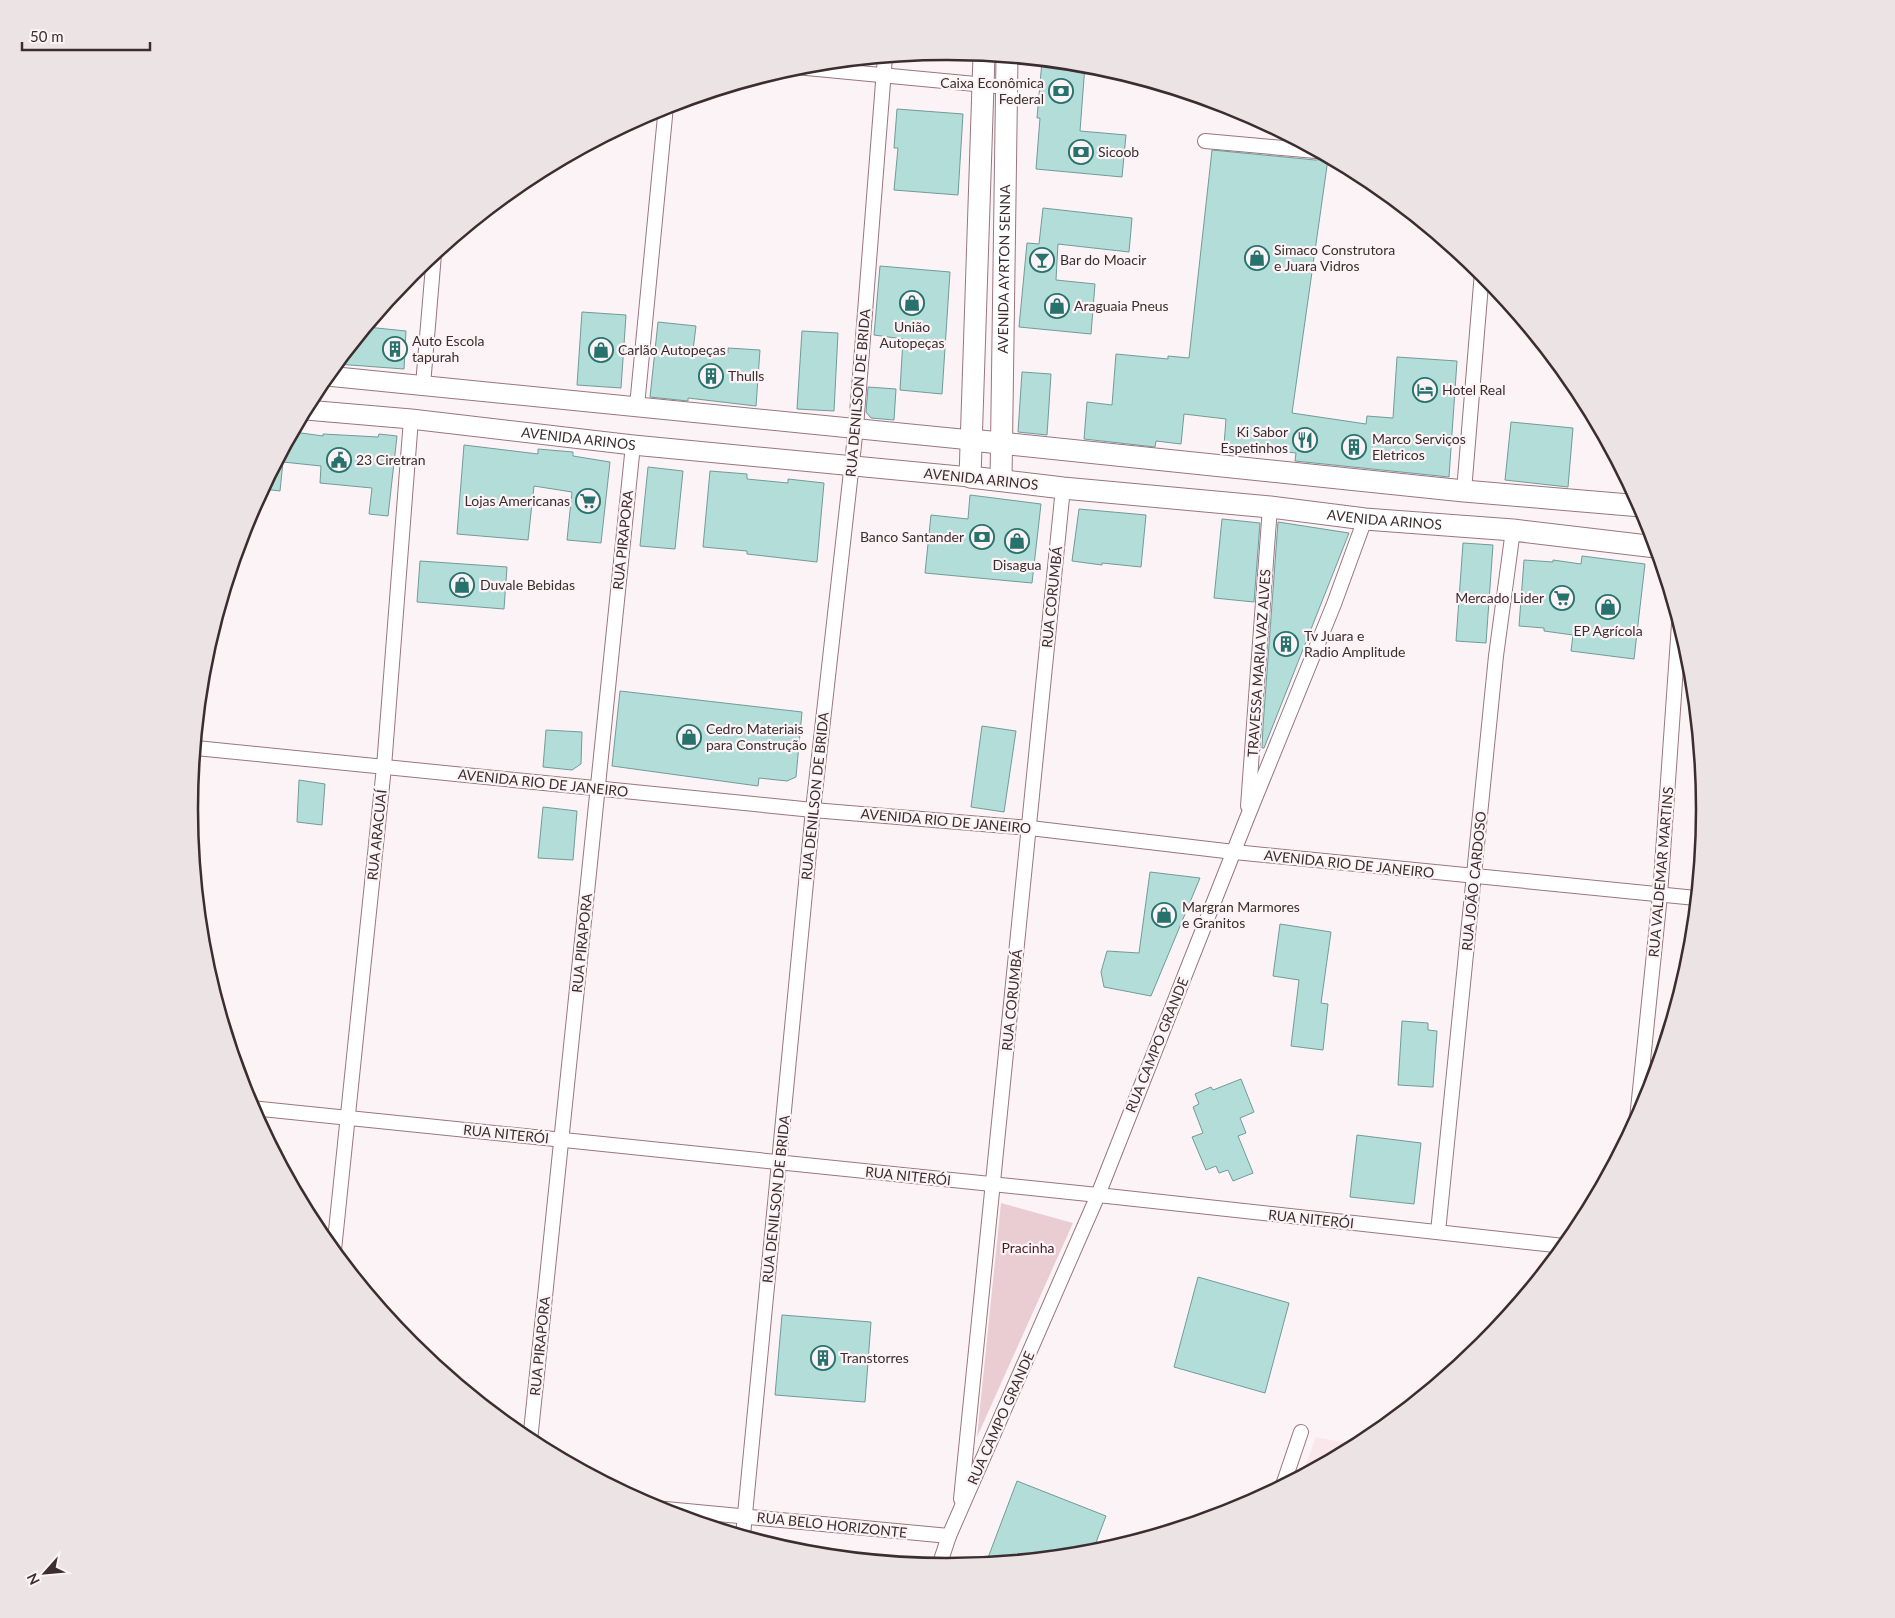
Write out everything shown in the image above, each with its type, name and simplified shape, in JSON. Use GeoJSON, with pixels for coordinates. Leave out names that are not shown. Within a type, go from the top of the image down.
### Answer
{"type":"FeatureCollection","features":[{"type":"Feature","properties":{"kind":"main road","name":"AVENIDA AYRTON SENNA"},"geometry":{"type":"LineString","coordinates":[[970,477],[984,61]]}},
{"type":"Feature","properties":{"kind":"main road","name":"AVENIDA AYRTON SENNA"},"geometry":{"type":"LineString","coordinates":[[1001,480],[1007,63]]}},
{"type":"Feature","properties":{"kind":"main road"},"geometry":{"type":"LineString","coordinates":[[976,296],[1003,298]]}},
{"type":"Feature","properties":{"kind":"main road"},"geometry":{"type":"LineString","coordinates":[[336,377],[856,427],[1464,491],[1631,505]]}},
{"type":"Feature","properties":{"kind":"main road","name":"AVENIDA ARINOS"},"geometry":{"type":"LineString","coordinates":[[314,411],[411,419],[633,445],[1270,507],[1365,519],[1513,530],[1648,546]]}},
{"type":"Feature","properties":{"kind":"street","name":"RUA DENILSON DE BRIDA"},"geometry":{"type":"LineString","coordinates":[[743,1529],[813,810],[856,427],[885,63]]}},
{"type":"Feature","properties":{"kind":"street"},"geometry":{"type":"LineString","coordinates":[[828,70],[1007,87]]}},
{"type":"Feature","properties":{"kind":"street"},"geometry":{"type":"LineString","coordinates":[[637,406],[665,115]]}},
{"type":"Feature","properties":{"kind":"street"},"geometry":{"type":"LineString","coordinates":[[1205,141],[1303,150]]}},
{"type":"Feature","properties":{"kind":"street"},"geometry":{"type":"LineString","coordinates":[[423,385],[433,265]]}},
{"type":"Feature","properties":{"kind":"street"},"geometry":{"type":"LineString","coordinates":[[1464,491],[1481,283]]}},
{"type":"Feature","properties":{"kind":"street","name":"RUA ARACUAÍ"},"geometry":{"type":"LineString","coordinates":[[335,1239],[384,767],[411,419]]}},
{"type":"Feature","properties":{"kind":"street","name":"RUA PIRAPORA"},"geometry":{"type":"LineString","coordinates":[[531,1432],[562,1140],[596,788],[633,445]]}},
{"type":"Feature","properties":{"kind":"street","name":"RUA CORUMBÁ"},"geometry":{"type":"LineString","coordinates":[[960,1512],[1063,488]]}},
{"type":"Feature","properties":{"kind":"street","name":"TRAVESSA MARIA VAZ ALVES"},"geometry":{"type":"LineString","coordinates":[[1247,818],[1270,507]]}},
{"type":"Feature","properties":{"kind":"street","name":"RUA CAMPO GRANDE"},"geometry":{"type":"LineString","coordinates":[[942,1558],[949,1536],[1098,1195],[1334,604],[1365,519]]}},
{"type":"Feature","properties":{"kind":"street","name":"RUA JOÃO CARDOSO"},"geometry":{"type":"LineString","coordinates":[[1438,1232],[1496,656],[1513,530]]}},
{"type":"Feature","properties":{"kind":"street","name":"RUA VALDEMAR MARTINS"},"geometry":{"type":"LineString","coordinates":[[1639,1095],[1660,895],[1678,647]]}},
{"type":"Feature","properties":{"kind":"street","name":"AVENIDA RIO DE JANEIRO"},"geometry":{"type":"LineString","coordinates":[[201,749],[813,810],[1030,828],[1234,852],[1691,898]]}},
{"type":"Feature","properties":{"kind":"street","name":"RUA NITERÓI"},"geometry":{"type":"LineString","coordinates":[[262,1109],[1098,1195],[1556,1245]]}},
{"type":"Feature","properties":{"kind":"street"},"geometry":{"type":"LineString","coordinates":[[1286,1477],[1301,1432]]}},
{"type":"Feature","properties":{"kind":"street","name":"RUA BELO HORIZONTE"},"geometry":{"type":"LineString","coordinates":[[688,1511],[949,1536]]}},
{"type":"Feature","properties":{"kind":"shaded area"},"geometry":{"type":"Polygon","coordinates":[[[1316,1437],[1346,1443],[1322,1458],[1305,1467],[1316,1437]]]}},
{"type":"Feature","properties":{"kind":"green space","name":"Pracinha"},"geometry":{"type":"Polygon","coordinates":[[[1001,1203],[1073,1223],[977,1437],[1001,1203]]]}},
{"type":"Feature","properties":{"kind":"building"},"geometry":{"type":"Polygon","coordinates":[[[1042,66],[1084,72],[1080,131],[1126,135],[1122,177],[1036,169],[1040,118],[1037,118],[1042,66]]]}},
{"type":"Feature","properties":{"kind":"building"},"geometry":{"type":"Polygon","coordinates":[[[897,109],[963,114],[958,195],[894,190],[898,148],[894,148],[897,109]]]}},
{"type":"Feature","properties":{"kind":"building","name":"Simaco Construtora e Juara Vidros"},"geometry":{"type":"Polygon","coordinates":[[[1212,150],[1321,160],[1327,163],[1292,413],[1366,424],[1367,416],[1393,418],[1397,357],[1457,361],[1449,477],[1295,461],[1296,453],[1224,445],[1226,419],[1184,414],[1181,444],[1156,441],[1155,447],[1084,439],[1087,402],[1112,405],[1116,354],[1168,359],[1168,356],[1189,358],[1212,150]]]}},
{"type":"Feature","properties":{"kind":"building"},"geometry":{"type":"Polygon","coordinates":[[[1043,208],[1132,218],[1129,252],[1058,244],[1056,280],[1095,284],[1091,334],[1019,327],[1027,243],[1039,244],[1043,208]]]}},
{"type":"Feature","properties":{"kind":"building","name":"União Autopeças"},"geometry":{"type":"Polygon","coordinates":[[[880,266],[950,272],[942,394],[900,390],[903,339],[874,335],[880,266]]]}},
{"type":"Feature","properties":{"kind":"building","name":"Carlão Autopeças"},"geometry":{"type":"Polygon","coordinates":[[[582,312],[626,315],[621,388],[577,385],[582,312]]]}},
{"type":"Feature","properties":{"kind":"building"},"geometry":{"type":"Polygon","coordinates":[[[658,322],[696,326],[693,350],[728,353],[728,348],[760,350],[756,406],[688,398],[688,401],[650,397],[658,322]]]}},
{"type":"Feature","properties":{"kind":"building"},"geometry":{"type":"Polygon","coordinates":[[[374,328],[406,331],[404,369],[345,365],[374,328]]]}},
{"type":"Feature","properties":{"kind":"building"},"geometry":{"type":"Polygon","coordinates":[[[802,331],[838,333],[834,411],[797,409],[802,331]]]}},
{"type":"Feature","properties":{"kind":"building"},"geometry":{"type":"Polygon","coordinates":[[[1022,372],[1051,374],[1047,435],[1018,432],[1022,372]]]}},
{"type":"Feature","properties":{"kind":"building"},"geometry":{"type":"Polygon","coordinates":[[[868,387],[896,389],[894,420],[871,418],[866,412],[868,387]]]}},
{"type":"Feature","properties":{"kind":"building"},"geometry":{"type":"Polygon","coordinates":[[[1511,422],[1573,428],[1568,487],[1505,480],[1511,422]]]}},
{"type":"Feature","properties":{"kind":"building"},"geometry":{"type":"Polygon","coordinates":[[[300,433],[323,436],[323,434],[378,437],[379,434],[397,436],[388,516],[369,514],[372,488],[320,483],[321,466],[284,462],[300,433]]]}},
{"type":"Feature","properties":{"kind":"building"},"geometry":{"type":"Polygon","coordinates":[[[464,445],[538,454],[538,449],[573,452],[573,456],[610,462],[601,543],[567,540],[572,492],[534,486],[528,540],[457,534],[464,445]]]}},
{"type":"Feature","properties":{"kind":"building"},"geometry":{"type":"Polygon","coordinates":[[[283,465],[280,491],[271,490],[283,465]]]}},
{"type":"Feature","properties":{"kind":"building"},"geometry":{"type":"Polygon","coordinates":[[[648,467],[683,471],[675,549],[640,546],[648,467]]]}},
{"type":"Feature","properties":{"kind":"building"},"geometry":{"type":"Polygon","coordinates":[[[710,471],[747,474],[747,479],[788,483],[788,479],[824,483],[817,562],[747,554],[747,551],[703,547],[710,471]]]}},
{"type":"Feature","properties":{"kind":"building"},"geometry":{"type":"Polygon","coordinates":[[[970,495],[1041,504],[1032,583],[925,573],[931,515],[968,519],[970,495]]]}},
{"type":"Feature","properties":{"kind":"building"},"geometry":{"type":"Polygon","coordinates":[[[1079,509],[1146,515],[1141,567],[1072,561],[1079,509]]]}},
{"type":"Feature","properties":{"kind":"building"},"geometry":{"type":"Polygon","coordinates":[[[1222,519],[1260,523],[1254,602],[1214,598],[1222,519]]]}},
{"type":"Feature","properties":{"kind":"building","name":"Tv Juara e Radio Amplitude"},"geometry":{"type":"Polygon","coordinates":[[[1278,522],[1349,533],[1264,748],[1262,748],[1263,726],[1278,522]]]}},
{"type":"Feature","properties":{"kind":"building"},"geometry":{"type":"Polygon","coordinates":[[[1463,543],[1493,545],[1486,643],[1456,641],[1463,543]]]}},
{"type":"Feature","properties":{"kind":"building","name":"EP Agrícola"},"geometry":{"type":"Polygon","coordinates":[[[1582,556],[1645,564],[1634,659],[1571,651],[1573,635],[1544,631],[1544,628],[1519,626],[1524,560],[1553,562],[1553,560],[1581,564],[1582,556]]]}},
{"type":"Feature","properties":{"kind":"building","name":"Duvale Bebidas"},"geometry":{"type":"Polygon","coordinates":[[[420,561],[507,567],[504,609],[417,602],[420,561]]]}},
{"type":"Feature","properties":{"kind":"building","name":"Cedro Materiais para Construção"},"geometry":{"type":"Polygon","coordinates":[[[620,691],[802,712],[796,777],[787,781],[759,778],[758,786],[612,766],[620,691]]]}},
{"type":"Feature","properties":{"kind":"building"},"geometry":{"type":"Polygon","coordinates":[[[982,726],[1016,731],[1004,812],[971,807],[982,726]]]}},
{"type":"Feature","properties":{"kind":"building"},"geometry":{"type":"Polygon","coordinates":[[[546,730],[582,732],[581,764],[572,770],[543,767],[546,730]]]}},
{"type":"Feature","properties":{"kind":"building"},"geometry":{"type":"Polygon","coordinates":[[[299,780],[325,784],[322,825],[297,822],[299,780]]]}},
{"type":"Feature","properties":{"kind":"building"},"geometry":{"type":"Polygon","coordinates":[[[543,807],[577,811],[573,860],[538,858],[543,807]]]}},
{"type":"Feature","properties":{"kind":"building","name":"Margran Marmores e Granitos"},"geometry":{"type":"Polygon","coordinates":[[[1150,872],[1200,878],[1151,996],[1104,987],[1101,972],[1107,951],[1139,953],[1150,872]]]}},
{"type":"Feature","properties":{"kind":"building"},"geometry":{"type":"Polygon","coordinates":[[[1280,924],[1331,932],[1321,1003],[1328,1004],[1323,1050],[1291,1046],[1299,980],[1273,976],[1280,924]]]}},
{"type":"Feature","properties":{"kind":"building"},"geometry":{"type":"Polygon","coordinates":[[[1402,1021],[1428,1023],[1428,1030],[1437,1031],[1433,1087],[1398,1085],[1402,1021]]]}},
{"type":"Feature","properties":{"kind":"building"},"geometry":{"type":"Polygon","coordinates":[[[1241,1079],[1254,1112],[1240,1118],[1246,1133],[1238,1136],[1253,1173],[1233,1181],[1228,1170],[1219,1173],[1216,1166],[1206,1170],[1192,1137],[1203,1133],[1193,1107],[1199,1104],[1195,1094],[1211,1087],[1213,1090],[1241,1079]]]}},
{"type":"Feature","properties":{"kind":"building"},"geometry":{"type":"Polygon","coordinates":[[[1357,1135],[1421,1143],[1414,1204],[1350,1197],[1357,1135]]]}},
{"type":"Feature","properties":{"kind":"building"},"geometry":{"type":"Polygon","coordinates":[[[1198,1277],[1289,1303],[1265,1393],[1174,1367],[1198,1277]]]}},
{"type":"Feature","properties":{"kind":"building","name":"Transtorres"},"geometry":{"type":"Polygon","coordinates":[[[782,1315],[871,1322],[865,1402],[775,1395],[782,1315]]]}},
{"type":"Feature","properties":{"kind":"building"},"geometry":{"type":"Polygon","coordinates":[[[1017,1481],[1106,1516],[1096,1544],[1045,1552],[989,1556],[1017,1481]]]}},
{"type":"Feature","properties":{"kind":"place","name":"Caixa Econômica Federal"},"geometry":{"type":"Point","coordinates":[1061,91]}},
{"type":"Feature","properties":{"kind":"place","name":"Sicoob"},"geometry":{"type":"Point","coordinates":[1081,152]}},
{"type":"Feature","properties":{"kind":"place","name":"Simaco Construtora e Juara Vidros"},"geometry":{"type":"Point","coordinates":[1257,258]}},
{"type":"Feature","properties":{"kind":"place","name":"Bar do Moacir"},"geometry":{"type":"Point","coordinates":[1042,260]}},
{"type":"Feature","properties":{"kind":"place","name":"União Autopeças"},"geometry":{"type":"Point","coordinates":[912,303]}},
{"type":"Feature","properties":{"kind":"place","name":"Araguaia Pneus"},"geometry":{"type":"Point","coordinates":[1057,306]}},
{"type":"Feature","properties":{"kind":"place","name":"Auto Escola tapurah"},"geometry":{"type":"Point","coordinates":[395,349]}},
{"type":"Feature","properties":{"kind":"place","name":"Carlão Autopeças"},"geometry":{"type":"Point","coordinates":[601,350]}},
{"type":"Feature","properties":{"kind":"place","name":"Thulls"},"geometry":{"type":"Point","coordinates":[711,376]}},
{"type":"Feature","properties":{"kind":"place","name":"Hotel Real"},"geometry":{"type":"Point","coordinates":[1425,390]}},
{"type":"Feature","properties":{"kind":"place","name":"Ki Sabor Espetinhos"},"geometry":{"type":"Point","coordinates":[1305,440]}},
{"type":"Feature","properties":{"kind":"place","name":"Marco Serviços Eletricos"},"geometry":{"type":"Point","coordinates":[1354,447]}},
{"type":"Feature","properties":{"kind":"place","name":"23 Ciretran"},"geometry":{"type":"Point","coordinates":[339,460]}},
{"type":"Feature","properties":{"kind":"place","name":"Lojas Americanas"},"geometry":{"type":"Point","coordinates":[588,501]}},
{"type":"Feature","properties":{"kind":"place","name":"Banco Santander"},"geometry":{"type":"Point","coordinates":[982,537]}},
{"type":"Feature","properties":{"kind":"place","name":"Disagua"},"geometry":{"type":"Point","coordinates":[1017,541]}},
{"type":"Feature","properties":{"kind":"place","name":"Duvale Bebidas"},"geometry":{"type":"Point","coordinates":[462,585]}},
{"type":"Feature","properties":{"kind":"place","name":"Mercado Lider"},"geometry":{"type":"Point","coordinates":[1562,598]}},
{"type":"Feature","properties":{"kind":"place","name":"EP Agrícola"},"geometry":{"type":"Point","coordinates":[1608,607]}},
{"type":"Feature","properties":{"kind":"place","name":"Tv Juara e Radio Amplitude"},"geometry":{"type":"Point","coordinates":[1286,644]}},
{"type":"Feature","properties":{"kind":"place","name":"Cedro Materiais para Construção"},"geometry":{"type":"Point","coordinates":[689,737]}},
{"type":"Feature","properties":{"kind":"place","name":"Margran Marmores e Granitos"},"geometry":{"type":"Point","coordinates":[1164,915]}},
{"type":"Feature","properties":{"kind":"place","name":"Transtorres"},"geometry":{"type":"Point","coordinates":[823,1358]}}]}
